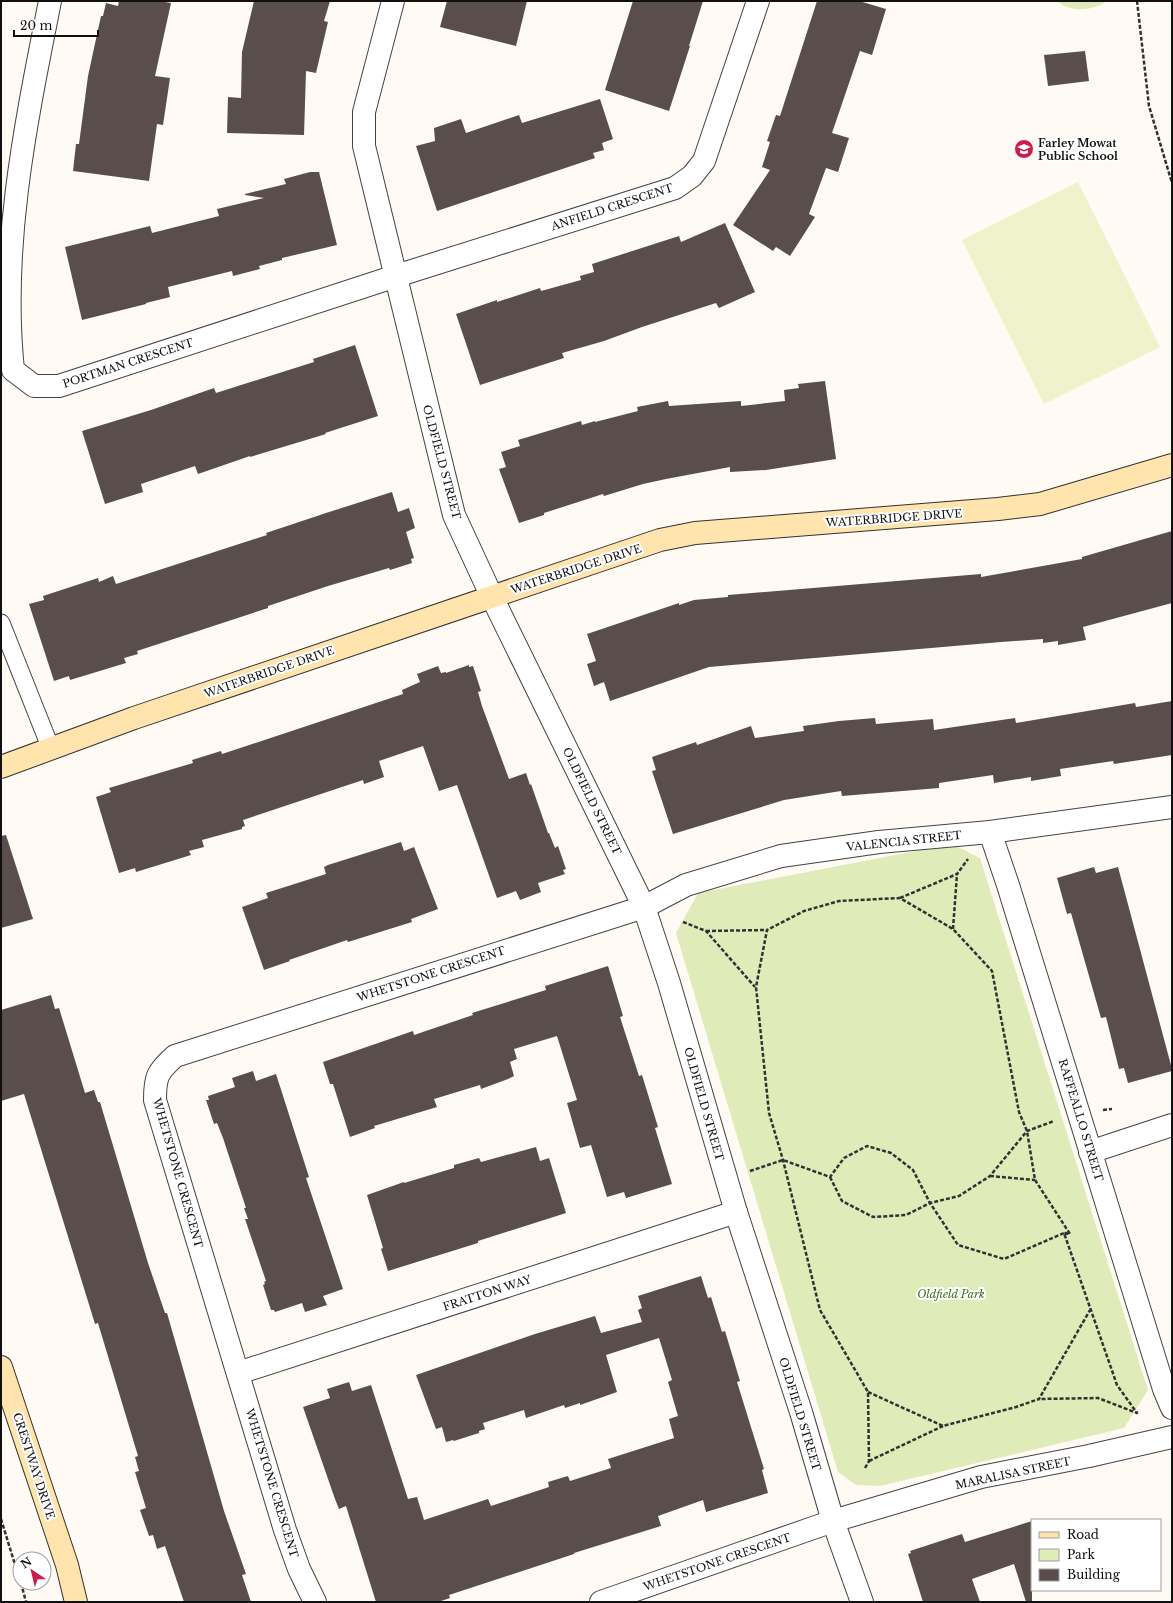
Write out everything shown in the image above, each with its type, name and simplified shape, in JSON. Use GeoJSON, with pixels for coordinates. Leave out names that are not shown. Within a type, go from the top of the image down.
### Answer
{"type":"FeatureCollection","features":[{"type":"Feature","properties":{"kind":"street","name":"PORTMAN CRESCENT"},"geometry":{"type":"LineString","coordinates":[[50,1],[14,179],[6,277],[8,341],[13,370],[34,386],[59,386],[396,276]]}},
{"type":"Feature","properties":{"kind":"street","name":"OLDFIELD STREET"},"geometry":{"type":"LineString","coordinates":[[393,1],[364,112],[364,146],[454,515],[492,597],[644,906],[669,983],[736,1212],[801,1412],[833,1521],[862,1602]]}},
{"type":"Feature","properties":{"kind":"street","name":"ANFIELD CRESCENT"},"geometry":{"type":"LineString","coordinates":[[396,276],[675,188],[692,176],[704,161],[758,1]]}},
{"type":"Feature","properties":{"kind":"street","name":"WATERBRIDGE DRIVE"},"geometry":{"type":"LineString","coordinates":[[1,767],[142,716],[660,540],[695,533],[998,510],[1033,505],[1172,465]]}},
{"type":"Feature","properties":{"kind":"street","name":"VALENCIA STREET"},"geometry":{"type":"LineString","coordinates":[[644,906],[686,885],[781,856],[878,842],[990,832],[1172,807]]}},
{"type":"Feature","properties":{"kind":"street","name":"RAFFEALLO STREET"},"geometry":{"type":"LineString","coordinates":[[990,832],[1164,1389],[1172,1408]]}},
{"type":"Feature","properties":{"kind":"street","name":"WHETSTONE CRESCENT"},"geometry":{"type":"LineString","coordinates":[[315,1602],[299,1569],[285,1530],[155,1100],[155,1083],[162,1068],[175,1056],[644,906]]}},
{"type":"Feature","properties":{"kind":"street"},"geometry":{"type":"LineString","coordinates":[[1090,1152],[1172,1125]]}},
{"type":"Feature","properties":{"kind":"street","name":"FRATTON WAY"},"geometry":{"type":"LineString","coordinates":[[238,1374],[736,1212]]}},
{"type":"Feature","properties":{"kind":"street","name":"CRESTWAY DRIVE"},"geometry":{"type":"LineString","coordinates":[[1,1367],[67,1565],[76,1602]]}},
{"type":"Feature","properties":{"kind":"street","name":"MARALISA STREET"},"geometry":{"type":"LineString","coordinates":[[833,1521],[981,1477],[1089,1456],[1172,1437]]}},
{"type":"Feature","properties":{"kind":"street","name":"WHETSTONE CRESCENT"},"geometry":{"type":"LineString","coordinates":[[601,1602],[833,1521]]}},
{"type":"Feature","properties":{"kind":"street","name":"CRESTWAY DRIVE"},"geometry":{"type":"LineString","coordinates":[[67,1565],[86,1602]]}},
{"type":"Feature","properties":{"kind":"lane"},"geometry":{"type":"LineString","coordinates":[[1,623],[51,749]]}},
{"type":"Feature","properties":{"kind":"path"},"geometry":{"type":"LineString","coordinates":[[1137,1],[1149,106],[1172,183]]}},
{"type":"Feature","properties":{"kind":"path"},"geometry":{"type":"LineString","coordinates":[[683,922],[706,931],[767,930],[804,911],[840,902],[900,898],[957,874],[953,929]]}},
{"type":"Feature","properties":{"kind":"path"},"geometry":{"type":"LineString","coordinates":[[830,1177],[844,1158],[867,1146],[891,1153],[913,1170],[930,1203],[958,1245],[1004,1259],[1064,1233],[1070,1234],[1035,1180],[1026,1131],[1019,1112],[992,971],[953,929],[900,898]]}},
{"type":"Feature","properties":{"kind":"path"},"geometry":{"type":"LineString","coordinates":[[767,930],[756,987],[769,1113],[783,1160],[820,1310],[868,1392],[869,1461],[865,1468]]}},
{"type":"Feature","properties":{"kind":"path"},"geometry":{"type":"LineString","coordinates":[[706,931],[756,987]]}},
{"type":"Feature","properties":{"kind":"path"},"geometry":{"type":"LineString","coordinates":[[726,1179],[783,1160],[830,1177],[842,1201],[872,1217],[906,1214],[930,1203],[959,1196],[990,1176],[1026,1131],[1078,1113],[1112,1109]]}},
{"type":"Feature","properties":{"kind":"path"},"geometry":{"type":"LineString","coordinates":[[990,1176],[1035,1180]]}},
{"type":"Feature","properties":{"kind":"path"},"geometry":{"type":"LineString","coordinates":[[869,1461],[943,1426],[1016,1407],[1039,1399],[1098,1398],[1137,1413],[1117,1385],[1064,1233]]}},
{"type":"Feature","properties":{"kind":"path"},"geometry":{"type":"LineString","coordinates":[[1039,1399],[1090,1310]]}},
{"type":"Feature","properties":{"kind":"path"},"geometry":{"type":"LineString","coordinates":[[868,1392],[943,1426]]}},
{"type":"Feature","properties":{"kind":"path"},"geometry":{"type":"LineString","coordinates":[[1,1519],[12,1555]]}},
{"type":"Feature","properties":{"kind":"path"},"geometry":{"type":"LineString","coordinates":[[23,1591],[26,1602]]}},
{"type":"Feature","properties":{"kind":"green space"},"geometry":{"type":"Polygon","coordinates":[[[1057,1],[1107,1],[1089,9],[1075,9],[1063,5],[1057,1]]]}},
{"type":"Feature","properties":{"kind":"green space"},"geometry":{"type":"Polygon","coordinates":[[[1078,182],[1160,347],[1044,404],[962,240],[1078,182]]]}},
{"type":"Feature","properties":{"kind":"green space","name":"Oldfield Park"},"geometry":{"type":"Polygon","coordinates":[[[952,844],[980,858],[1148,1390],[1124,1428],[880,1486],[856,1485],[838,1472],[676,933],[698,893],[952,844]]]}},
{"type":"Feature","properties":{"kind":"building"},"geometry":{"type":"Polygon","coordinates":[[[119,1],[159,1],[171,3],[155,76],[170,78],[163,125],[157,124],[149,181],[73,171],[76,144],[79,144],[88,76],[101,16],[103,16],[106,3],[118,6],[119,1]]]}},
{"type":"Feature","properties":{"kind":"building"},"geometry":{"type":"Polygon","coordinates":[[[254,1],[330,1],[324,21],[328,22],[316,73],[306,71],[304,135],[227,133],[228,97],[241,98],[242,52],[254,1]]]}},
{"type":"Feature","properties":{"kind":"building"},"geometry":{"type":"Polygon","coordinates":[[[447,1],[527,1],[516,46],[440,27],[447,1]]]}},
{"type":"Feature","properties":{"kind":"building"},"geometry":{"type":"Polygon","coordinates":[[[633,1],[703,1],[669,111],[605,90],[633,1]]]}},
{"type":"Feature","properties":{"kind":"building"},"geometry":{"type":"Polygon","coordinates":[[[817,1],[859,1],[886,9],[872,55],[860,51],[832,133],[849,138],[838,172],[826,168],[809,214],[815,217],[790,256],[776,247],[773,251],[733,225],[770,170],[762,167],[770,142],[767,141],[776,115],[780,116],[817,1]]]}},
{"type":"Feature","properties":{"kind":"building"},"geometry":{"type":"Polygon","coordinates":[[[1085,51],[1089,81],[1048,86],[1044,55],[1085,51]]]}},
{"type":"Feature","properties":{"kind":"building"},"geometry":{"type":"Polygon","coordinates":[[[600,99],[613,139],[602,143],[604,150],[593,153],[595,158],[437,211],[416,146],[435,141],[434,128],[461,119],[466,133],[519,115],[522,123],[600,99]]]}},
{"type":"Feature","properties":{"kind":"building"},"geometry":{"type":"Polygon","coordinates":[[[310,172],[319,172],[337,245],[282,258],[282,260],[259,266],[260,269],[233,276],[232,271],[168,287],[170,297],[82,320],[65,247],[150,226],[152,233],[219,216],[217,209],[264,198],[245,194],[286,184],[284,179],[310,172]]]}},
{"type":"Feature","properties":{"kind":"building"},"geometry":{"type":"Polygon","coordinates":[[[725,223],[755,292],[719,308],[716,303],[604,341],[562,353],[564,358],[480,385],[456,314],[497,300],[497,302],[540,288],[541,291],[581,280],[580,276],[594,272],[592,264],[679,236],[681,242],[725,223]]]}},
{"type":"Feature","properties":{"kind":"building"},"geometry":{"type":"Polygon","coordinates":[[[355,345],[378,416],[198,474],[195,466],[141,484],[143,492],[105,504],[82,431],[151,410],[214,388],[216,393],[314,362],[313,359],[355,345]]]}},
{"type":"Feature","properties":{"kind":"building"},"geometry":{"type":"Polygon","coordinates":[[[825,381],[836,459],[766,470],[730,472],[730,467],[666,479],[643,484],[604,496],[603,494],[544,513],[544,515],[519,523],[499,469],[506,467],[501,452],[520,446],[518,440],[581,421],[582,425],[638,411],[637,407],[668,401],[669,406],[741,401],[741,406],[785,401],[784,390],[799,388],[798,384],[825,381]]]}},
{"type":"Feature","properties":{"kind":"building"},"geometry":{"type":"Polygon","coordinates":[[[392,492],[398,512],[409,508],[415,528],[406,532],[414,558],[411,559],[412,563],[390,570],[389,568],[328,586],[268,606],[268,608],[137,651],[138,654],[124,658],[126,663],[70,680],[69,676],[54,681],[29,604],[44,600],[43,596],[98,578],[99,582],[113,576],[116,584],[267,535],[266,533],[392,492]]]}},
{"type":"Feature","properties":{"kind":"building"},"geometry":{"type":"Polygon","coordinates":[[[1172,531],[1172,603],[1083,627],[1086,640],[1058,645],[1058,641],[1043,643],[1043,639],[1001,642],[709,667],[610,701],[604,682],[594,686],[587,664],[596,661],[587,634],[679,603],[679,605],[694,600],[728,597],[728,595],[981,574],[981,577],[1082,559],[1082,557],[1172,531]]]}},
{"type":"Feature","properties":{"kind":"building"},"geometry":{"type":"Polygon","coordinates":[[[469,665],[469,667],[473,666],[481,691],[478,692],[482,706],[509,779],[526,773],[548,833],[555,848],[558,846],[566,869],[563,870],[565,874],[538,883],[541,892],[520,900],[516,891],[497,898],[457,785],[439,791],[423,746],[379,761],[384,777],[364,784],[363,780],[243,820],[245,826],[242,827],[242,829],[202,840],[204,847],[189,851],[191,855],[136,872],[135,868],[119,873],[96,797],[111,792],[109,788],[193,763],[192,760],[221,751],[222,754],[403,694],[402,690],[420,682],[417,674],[438,666],[441,673],[446,673],[469,665]]]}},
{"type":"Feature","properties":{"kind":"building"},"geometry":{"type":"Polygon","coordinates":[[[1172,701],[1172,755],[1114,764],[1113,761],[1060,769],[1061,776],[1031,781],[1031,777],[994,783],[993,775],[939,783],[939,788],[842,796],[841,791],[784,800],[673,834],[652,771],[656,770],[652,757],[696,742],[697,745],[751,726],[755,738],[804,731],[803,726],[875,718],[876,724],[933,719],[934,730],[1015,718],[1016,723],[1135,703],[1136,707],[1172,701]]]}},
{"type":"Feature","properties":{"kind":"building"},"geometry":{"type":"Polygon","coordinates":[[[6,835],[33,919],[1,928],[1,836],[6,835]]]}},
{"type":"Feature","properties":{"kind":"building"},"geometry":{"type":"Polygon","coordinates":[[[401,842],[404,851],[414,847],[438,909],[411,919],[412,922],[348,942],[347,940],[264,970],[242,907],[268,898],[266,893],[326,874],[324,867],[328,865],[401,842]]]}},
{"type":"Feature","properties":{"kind":"building"},"geometry":{"type":"Polygon","coordinates":[[[1094,867],[1096,873],[1118,867],[1172,1069],[1172,1071],[1128,1083],[1124,1068],[1119,1069],[1106,1017],[1101,1018],[1071,913],[1067,914],[1057,878],[1094,867]]]}},
{"type":"Feature","properties":{"kind":"building"},"geometry":{"type":"Polygon","coordinates":[[[608,966],[623,1016],[620,1017],[639,1076],[642,1075],[658,1127],[655,1128],[672,1184],[626,1198],[624,1192],[607,1197],[591,1145],[580,1148],[567,1103],[577,1100],[557,1036],[514,1049],[517,1059],[510,1062],[514,1076],[508,1079],[481,1089],[480,1085],[434,1099],[437,1107],[374,1126],[375,1128],[350,1137],[333,1084],[330,1084],[323,1062],[413,1031],[414,1035],[473,1015],[472,1013],[546,990],[545,986],[608,966]]]}},
{"type":"Feature","properties":{"kind":"building"},"geometry":{"type":"Polygon","coordinates":[[[51,995],[55,1009],[59,1008],[85,1093],[94,1090],[98,1102],[100,1102],[148,1263],[165,1313],[167,1313],[224,1511],[246,1574],[242,1575],[251,1602],[184,1602],[165,1546],[157,1549],[153,1535],[149,1536],[140,1510],[146,1508],[135,1472],[139,1471],[135,1457],[138,1456],[98,1323],[95,1324],[24,1094],[1,1101],[1,1010],[51,995]]]}},
{"type":"Feature","properties":{"kind":"building"},"geometry":{"type":"Polygon","coordinates":[[[253,1071],[256,1081],[276,1074],[309,1177],[306,1178],[343,1289],[323,1296],[327,1305],[305,1312],[302,1303],[275,1312],[274,1310],[271,1310],[263,1285],[266,1281],[245,1219],[248,1219],[244,1208],[246,1208],[223,1138],[217,1123],[214,1124],[206,1100],[209,1100],[208,1096],[235,1087],[232,1078],[253,1071]]]}},
{"type":"Feature","properties":{"kind":"building"},"geometry":{"type":"Polygon","coordinates":[[[536,1147],[540,1161],[549,1158],[566,1213],[478,1241],[478,1243],[388,1271],[381,1249],[383,1248],[367,1195],[404,1182],[454,1168],[454,1165],[479,1158],[481,1162],[536,1147]]]}},
{"type":"Feature","properties":{"kind":"building"},"geometry":{"type":"Polygon","coordinates":[[[701,1276],[708,1298],[711,1297],[722,1332],[725,1331],[740,1381],[737,1382],[764,1469],[762,1470],[768,1493],[706,1512],[703,1500],[658,1516],[661,1526],[574,1553],[449,1595],[450,1598],[438,1602],[376,1602],[346,1506],[339,1509],[303,1407],[330,1398],[327,1389],[349,1382],[352,1391],[371,1385],[408,1499],[417,1497],[424,1520],[488,1499],[491,1506],[549,1487],[548,1482],[568,1476],[570,1481],[611,1468],[608,1459],[674,1438],[669,1419],[678,1416],[668,1382],[672,1380],[659,1338],[606,1355],[617,1392],[580,1405],[580,1403],[565,1408],[564,1405],[526,1418],[524,1410],[483,1423],[485,1429],[479,1431],[479,1433],[454,1441],[446,1442],[442,1427],[436,1429],[416,1375],[535,1334],[595,1316],[601,1333],[642,1322],[638,1310],[642,1308],[638,1296],[701,1276]]]}},
{"type":"Feature","properties":{"kind":"building"},"geometry":{"type":"Polygon","coordinates":[[[1031,1521],[1032,1602],[1026,1602],[1014,1564],[972,1579],[980,1602],[923,1602],[908,1554],[911,1553],[910,1551],[962,1534],[965,1542],[1031,1521]]]}},
{"type":"Feature","properties":{"kind":"place","name":"Farley Mowat Public School"},"geometry":{"type":"Point","coordinates":[1024,149]}}]}
